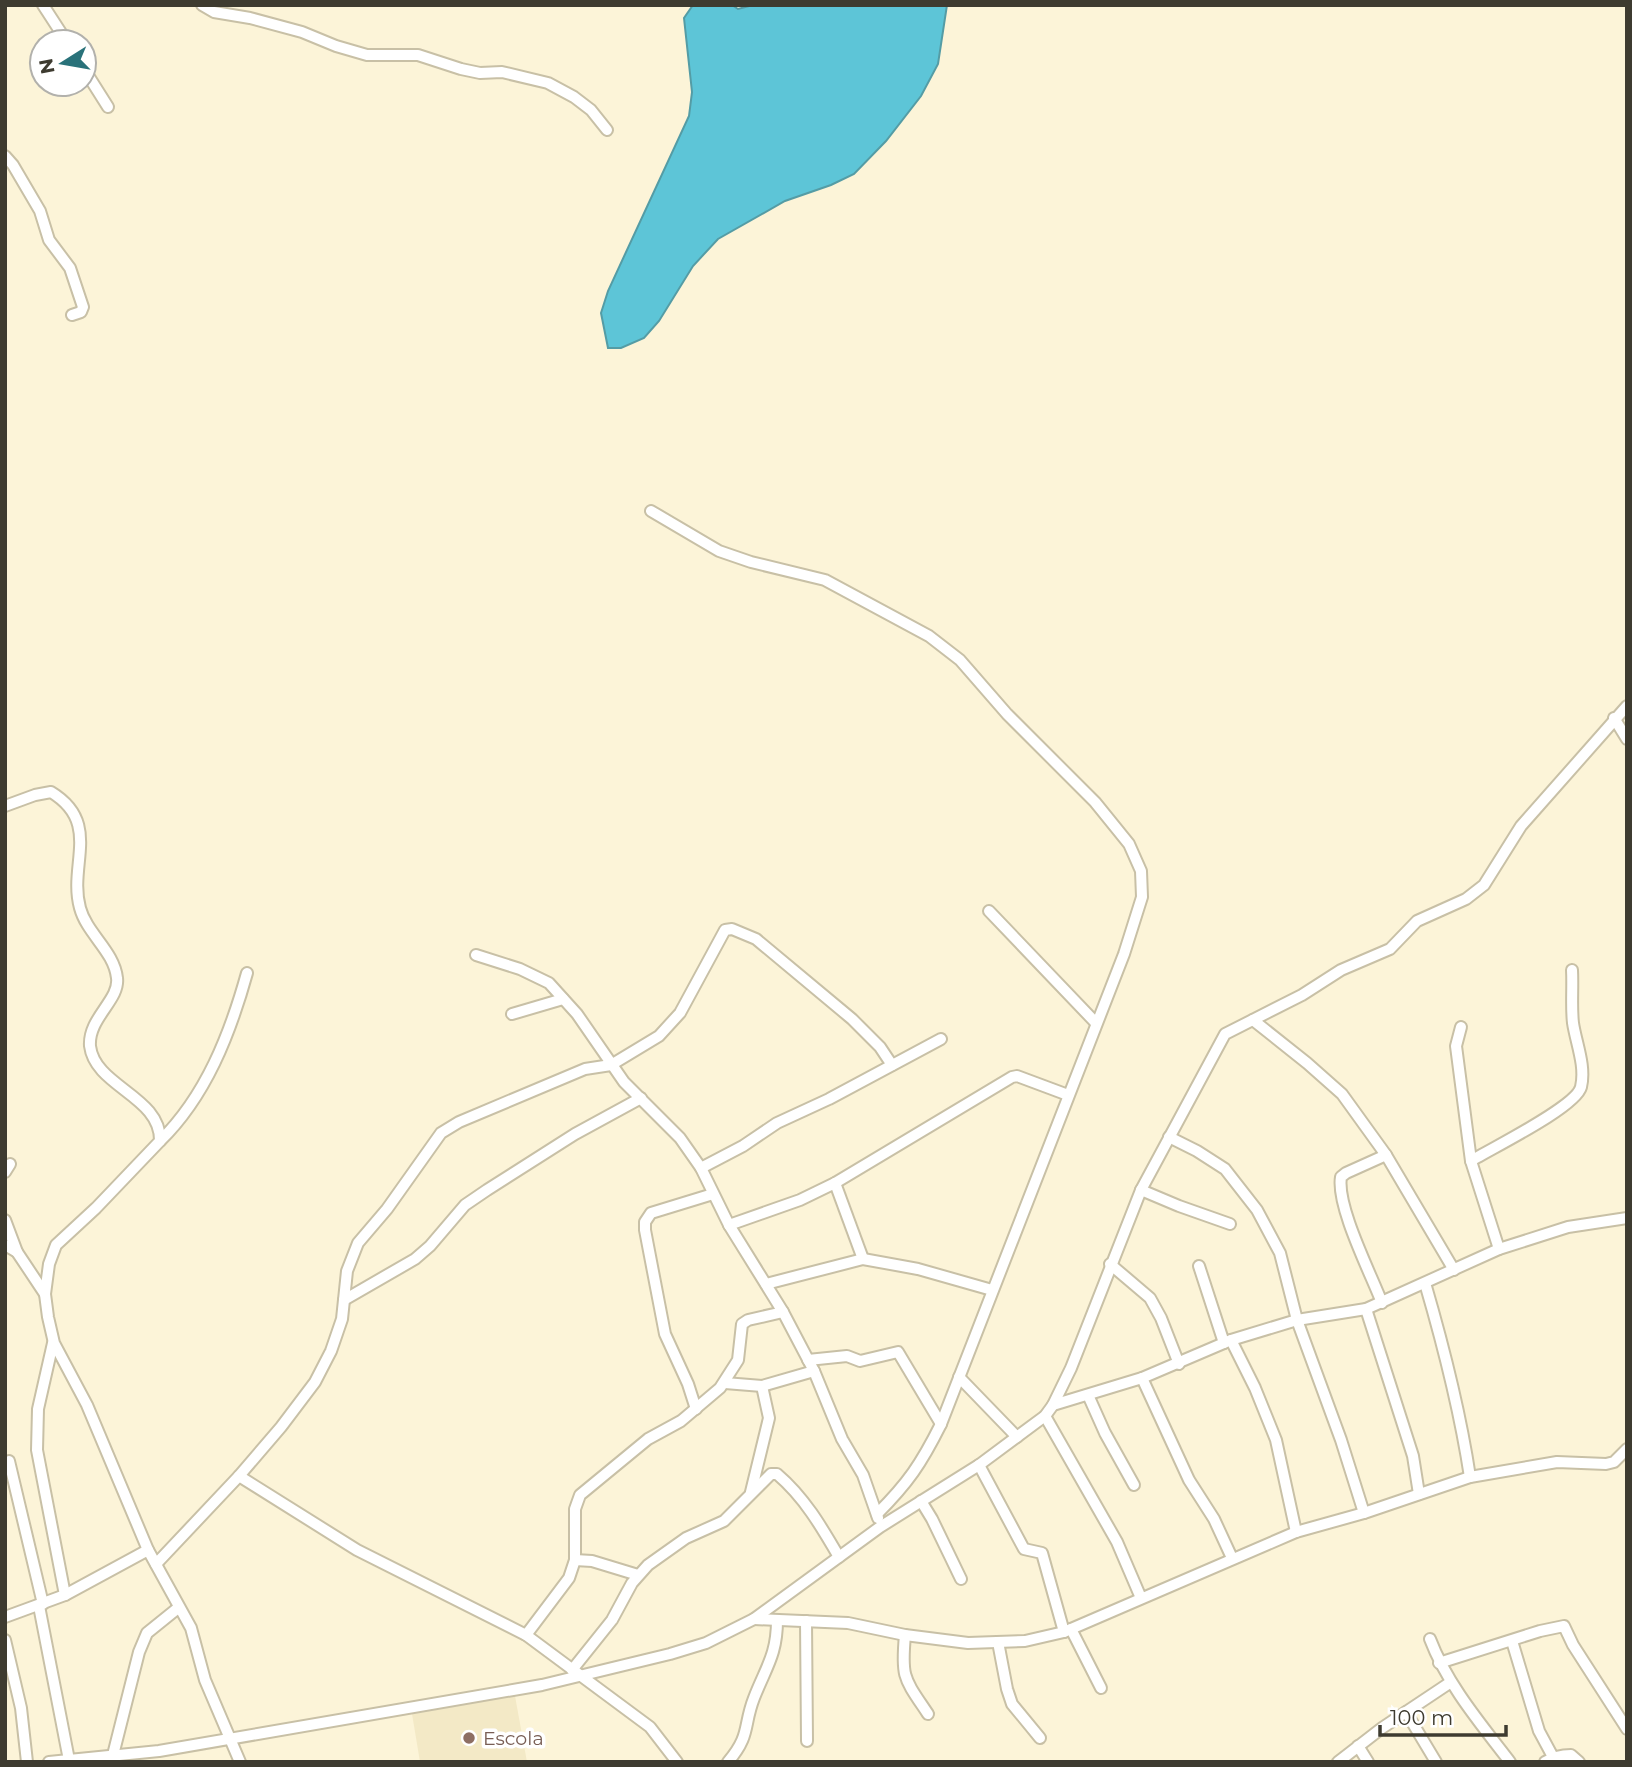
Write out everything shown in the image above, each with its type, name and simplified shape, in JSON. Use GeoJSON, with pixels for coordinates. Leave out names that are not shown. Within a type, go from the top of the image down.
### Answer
{"type":"FeatureCollection","features":[{"type":"Feature","properties":{"kind":"street"},"geometry":{"type":"LineString","coordinates":[[43,5],[58,28]]}},
{"type":"Feature","properties":{"kind":"street"},"geometry":{"type":"LineString","coordinates":[[202,5],[214,12],[250,18],[302,32],[367,55],[418,55],[461,69],[481,73],[502,72],[548,83],[591,110],[607,130]]}},
{"type":"Feature","properties":{"kind":"street"},"geometry":{"type":"LineString","coordinates":[[98,91],[108,107]]}},
{"type":"Feature","properties":{"kind":"street"},"geometry":{"type":"LineString","coordinates":[[5,156],[40,211],[49,240],[71,268],[83,307],[80,312],[72,315]]}},
{"type":"Feature","properties":{"kind":"street"},"geometry":{"type":"LineString","coordinates":[[650,511],[719,551],[751,562],[825,580],[929,636],[960,660],[1007,714],[1095,802],[1129,844],[1140,871],[1142,897],[1124,954],[941,1424],[922,1462],[904,1487],[877,1514]]}},
{"type":"Feature","properties":{"kind":"street"},"geometry":{"type":"LineString","coordinates":[[49,1762],[113,1758],[436,1704],[670,1654],[706,1643],[754,1619],[880,1527],[979,1465],[1045,1416],[1054,1405],[1071,1368],[1141,1190],[1225,1034],[1302,995],[1341,970],[1390,950],[1417,921],[1466,899],[1484,885],[1521,826],[1627,706]]}},
{"type":"Feature","properties":{"kind":"street"},"geometry":{"type":"LineString","coordinates":[[1614,718],[1627,739]]}},
{"type":"Feature","properties":{"kind":"street"},"geometry":{"type":"LineString","coordinates":[[5,806],[51,792],[61,798],[74,814],[80,828],[82,847],[78,895],[80,910],[104,947],[118,980],[116,990],[95,1021],[90,1034],[90,1049],[115,1083],[155,1118],[160,1130],[160,1141]]}},
{"type":"Feature","properties":{"kind":"street"},"geometry":{"type":"LineString","coordinates":[[989,911],[1096,1023]]}},
{"type":"Feature","properties":{"kind":"street"},"geometry":{"type":"LineString","coordinates":[[156,1564],[239,1476],[281,1427],[314,1382],[331,1351],[342,1319],[347,1271],[358,1243],[387,1209],[441,1133],[459,1122],[585,1069],[611,1065],[659,1036],[680,1013],[721,937],[728,929],[756,939],[852,1019],[880,1047],[892,1065]]}},
{"type":"Feature","properties":{"kind":"street"},"geometry":{"type":"LineString","coordinates":[[476,955],[540,978],[577,1014],[611,1065],[680,1138],[701,1168],[729,1225],[783,1312],[814,1371],[842,1439],[863,1475],[880,1527]]}},
{"type":"Feature","properties":{"kind":"street"},"geometry":{"type":"LineString","coordinates":[[1471,1161],[1553,1114],[1577,1095],[1581,1085],[1580,1059],[1573,1022],[1572,970]]}},
{"type":"Feature","properties":{"kind":"street"},"geometry":{"type":"LineString","coordinates":[[240,1762],[205,1679],[195,1638],[148,1550],[87,1405],[54,1343],[45,1294],[55,1245],[96,1208],[187,1111],[205,1080],[234,1016],[247,973]]}},
{"type":"Feature","properties":{"kind":"street"},"geometry":{"type":"LineString","coordinates":[[512,1014],[563,999]]}},
{"type":"Feature","properties":{"kind":"street"},"geometry":{"type":"LineString","coordinates":[[1253,1020],[1342,1094],[1386,1155],[1454,1270]]}},
{"type":"Feature","properties":{"kind":"street"},"geometry":{"type":"LineString","coordinates":[[1461,1027],[1456,1046],[1471,1161],[1499,1249]]}},
{"type":"Feature","properties":{"kind":"street"},"geometry":{"type":"LineString","coordinates":[[701,1168],[743,1146],[778,1123],[941,1039]]}},
{"type":"Feature","properties":{"kind":"street"},"geometry":{"type":"LineString","coordinates":[[729,1225],[800,1200],[835,1182],[1012,1077],[1017,1076],[1068,1095]]}},
{"type":"Feature","properties":{"kind":"street"},"geometry":{"type":"LineString","coordinates":[[344,1300],[415,1259],[430,1246],[465,1205],[487,1189],[640,1098]]}},
{"type":"Feature","properties":{"kind":"street"},"geometry":{"type":"LineString","coordinates":[[1169,1138],[1225,1169],[1257,1210],[1280,1252],[1297,1320],[1341,1440],[1364,1513]]}},
{"type":"Feature","properties":{"kind":"street"},"geometry":{"type":"LineString","coordinates":[[1382,1303],[1349,1221],[1340,1185],[1341,1177],[1346,1173],[1386,1155]]}},
{"type":"Feature","properties":{"kind":"street"},"geometry":{"type":"LineString","coordinates":[[835,1182],[863,1259]]}},
{"type":"Feature","properties":{"kind":"street"},"geometry":{"type":"LineString","coordinates":[[1141,1190],[1230,1224]]}},
{"type":"Feature","properties":{"kind":"street"},"geometry":{"type":"LineString","coordinates":[[696,1409],[666,1334],[645,1222],[651,1213],[713,1194]]}},
{"type":"Feature","properties":{"kind":"street"},"geometry":{"type":"LineString","coordinates":[[1054,1405],[1142,1378],[1228,1342],[1297,1320],[1366,1309],[1499,1249],[1567,1227],[1627,1217]]}},
{"type":"Feature","properties":{"kind":"street"},"geometry":{"type":"LineString","coordinates":[[5,1220],[17,1252],[45,1294]]}},
{"type":"Feature","properties":{"kind":"street"},"geometry":{"type":"LineString","coordinates":[[5,1245],[17,1252]]}},
{"type":"Feature","properties":{"kind":"street"},"geometry":{"type":"LineString","coordinates":[[766,1284],[863,1259],[918,1269],[992,1290]]}},
{"type":"Feature","properties":{"kind":"street"},"geometry":{"type":"LineString","coordinates":[[1110,1264],[1150,1298],[1179,1364]]}},
{"type":"Feature","properties":{"kind":"street"},"geometry":{"type":"LineString","coordinates":[[1199,1266],[1228,1342],[1255,1388],[1276,1440],[1296,1532]]}},
{"type":"Feature","properties":{"kind":"street"},"geometry":{"type":"LineString","coordinates":[[1425,1283],[1462,1424],[1470,1477]]}},
{"type":"Feature","properties":{"kind":"street"},"geometry":{"type":"LineString","coordinates":[[1366,1309],[1413,1456],[1419,1494]]}},
{"type":"Feature","properties":{"kind":"street"},"geometry":{"type":"LineString","coordinates":[[527,1635],[569,1578],[575,1560],[575,1509],[580,1495],[648,1439],[681,1421],[725,1382],[738,1360],[741,1324],[783,1312]]}},
{"type":"Feature","properties":{"kind":"street"},"geometry":{"type":"LineString","coordinates":[[54,1343],[38,1409],[37,1450],[65,1595]]}},
{"type":"Feature","properties":{"kind":"street"},"geometry":{"type":"LineString","coordinates":[[808,1360],[846,1356],[860,1361],[898,1352],[941,1424]]}},
{"type":"Feature","properties":{"kind":"street"},"geometry":{"type":"LineString","coordinates":[[725,1382],[762,1386],[814,1371]]}},
{"type":"Feature","properties":{"kind":"street"},"geometry":{"type":"LineString","coordinates":[[958,1377],[1017,1437]]}},
{"type":"Feature","properties":{"kind":"street"},"geometry":{"type":"LineString","coordinates":[[1142,1378],[1189,1480],[1214,1519],[1233,1559]]}},
{"type":"Feature","properties":{"kind":"street"},"geometry":{"type":"LineString","coordinates":[[751,1495],[769,1418],[762,1386]]}},
{"type":"Feature","properties":{"kind":"street"},"geometry":{"type":"LineString","coordinates":[[1088,1395],[1105,1433],[1134,1485]]}},
{"type":"Feature","properties":{"kind":"street"},"geometry":{"type":"LineString","coordinates":[[1045,1416],[1117,1542],[1141,1598]]}},
{"type":"Feature","properties":{"kind":"street"},"geometry":{"type":"LineString","coordinates":[[754,1619],[848,1623],[905,1635],[968,1643],[1025,1641],[1068,1631],[1296,1532],[1364,1513],[1470,1477],[1557,1462],[1606,1464],[1614,1462],[1627,1449]]}},
{"type":"Feature","properties":{"kind":"street"},"geometry":{"type":"LineString","coordinates":[[9,1461],[41,1605],[69,1760]]}},
{"type":"Feature","properties":{"kind":"street"},"geometry":{"type":"LineString","coordinates":[[979,1465],[1024,1549],[1042,1553],[1068,1631],[1101,1688]]}},
{"type":"Feature","properties":{"kind":"street"},"geometry":{"type":"LineString","coordinates":[[577,1673],[612,1620],[632,1583],[648,1564],[686,1538],[724,1521],[771,1474],[777,1474],[812,1511],[839,1556]]}},
{"type":"Feature","properties":{"kind":"street"},"geometry":{"type":"LineString","coordinates":[[239,1476],[357,1550],[527,1635],[650,1727],[677,1762]]}},
{"type":"Feature","properties":{"kind":"street"},"geometry":{"type":"LineString","coordinates":[[921,1501],[961,1580]]}},
{"type":"Feature","properties":{"kind":"street"},"geometry":{"type":"LineString","coordinates":[[5,1617],[65,1595],[148,1550]]}},
{"type":"Feature","properties":{"kind":"street"},"geometry":{"type":"LineString","coordinates":[[575,1560],[592,1561],[638,1575]]}},
{"type":"Feature","properties":{"kind":"street"},"geometry":{"type":"LineString","coordinates":[[113,1758],[139,1653],[147,1633],[178,1608]]}},
{"type":"Feature","properties":{"kind":"street"},"geometry":{"type":"LineString","coordinates":[[728,1762],[746,1737],[753,1701],[774,1654],[777,1620]]}},
{"type":"Feature","properties":{"kind":"street"},"geometry":{"type":"LineString","coordinates":[[806,1621],[807,1741]]}},
{"type":"Feature","properties":{"kind":"street"},"geometry":{"type":"LineString","coordinates":[[1439,1663],[1563,1626],[1627,1728]]}},
{"type":"Feature","properties":{"kind":"street"},"geometry":{"type":"LineString","coordinates":[[905,1635],[902,1666],[904,1676],[928,1714]]}},
{"type":"Feature","properties":{"kind":"street"},"geometry":{"type":"LineString","coordinates":[[1430,1639],[1439,1663],[1451,1682],[1510,1762]]}},
{"type":"Feature","properties":{"kind":"street"},"geometry":{"type":"LineString","coordinates":[[5,1640],[21,1708],[27,1762]]}},
{"type":"Feature","properties":{"kind":"street"},"geometry":{"type":"LineString","coordinates":[[1512,1641],[1549,1759],[1571,1755],[1579,1762]]}},
{"type":"Feature","properties":{"kind":"street"},"geometry":{"type":"LineString","coordinates":[[998,1642],[1012,1704],[1040,1738]]}},
{"type":"Feature","properties":{"kind":"street"},"geometry":{"type":"LineString","coordinates":[[1338,1762],[1451,1682]]}},
{"type":"Feature","properties":{"kind":"street"},"geometry":{"type":"LineString","coordinates":[[1406,1712],[1436,1762]]}},
{"type":"Feature","properties":{"kind":"street"},"geometry":{"type":"LineString","coordinates":[[1358,1746],[1368,1762]]}},
{"type":"Feature","properties":{"kind":"shaded area","name":"Escola"},"geometry":{"type":"Polygon","coordinates":[[[515,1696],[527,1762],[420,1762],[412,1714],[515,1696]]]}},
{"type":"Feature","properties":{"kind":"water"},"geometry":{"type":"Polygon","coordinates":[[[693,5],[732,5],[738,9],[753,5],[947,5],[938,64],[921,96],[886,141],[854,174],[785,201],[718,239],[693,266],[659,321],[644,338],[621,348],[608,348],[601,313],[608,291],[689,116],[692,92],[684,18],[693,5]]]}},
{"type":"Feature","properties":{"kind":"place","name":"Escola"},"geometry":{"type":"Point","coordinates":[469,1738]}}]}
